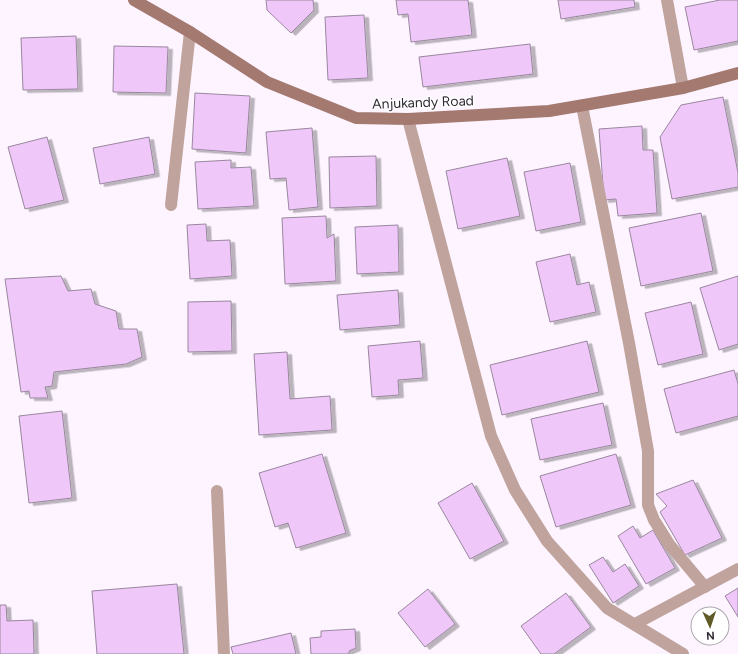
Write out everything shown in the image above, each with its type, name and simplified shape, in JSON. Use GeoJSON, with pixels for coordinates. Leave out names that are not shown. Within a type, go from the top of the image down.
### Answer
{"type":"FeatureCollection","features":[{"type":"Feature","properties":{"kind":"street","name":"Anjukandy Road"},"geometry":{"type":"LineString","coordinates":[[134,0],[190,32],[267,82],[356,118],[408,119],[549,111],[684,88],[738,73]]}},
{"type":"Feature","properties":{"kind":"street"},"geometry":{"type":"LineString","coordinates":[[667,0],[684,88]]}},
{"type":"Feature","properties":{"kind":"street"},"geometry":{"type":"LineString","coordinates":[[170,205],[190,32]]}},
{"type":"Feature","properties":{"kind":"street"},"geometry":{"type":"LineString","coordinates":[[582,106],[629,343],[648,450],[648,505],[654,520],[669,544],[705,587]]}},
{"type":"Feature","properties":{"kind":"street"},"geometry":{"type":"LineString","coordinates":[[408,119],[491,436],[515,490],[547,541],[607,608],[683,654]]}},
{"type":"Feature","properties":{"kind":"street"},"geometry":{"type":"LineString","coordinates":[[217,491],[224,654]]}},
{"type":"Feature","properties":{"kind":"street"},"geometry":{"type":"LineString","coordinates":[[635,624],[738,569]]}},
{"type":"Feature","properties":{"kind":"building"},"geometry":{"type":"Polygon","coordinates":[[[266,0],[313,0],[314,10],[291,33],[267,10],[266,0]]]}},
{"type":"Feature","properties":{"kind":"building"},"geometry":{"type":"Polygon","coordinates":[[[396,0],[468,0],[472,35],[411,42],[408,14],[398,15],[396,0]]]}},
{"type":"Feature","properties":{"kind":"building"},"geometry":{"type":"Polygon","coordinates":[[[558,0],[634,0],[635,7],[561,19],[558,0]]]}},
{"type":"Feature","properties":{"kind":"building"},"geometry":{"type":"Polygon","coordinates":[[[720,0],[738,0],[738,41],[694,50],[685,7],[720,0]]]}},
{"type":"Feature","properties":{"kind":"building"},"geometry":{"type":"Polygon","coordinates":[[[364,15],[368,78],[328,80],[325,17],[364,15]]]}},
{"type":"Feature","properties":{"kind":"building"},"geometry":{"type":"Polygon","coordinates":[[[76,36],[78,89],[23,90],[21,38],[76,36]]]}},
{"type":"Feature","properties":{"kind":"building"},"geometry":{"type":"Polygon","coordinates":[[[530,44],[533,74],[423,87],[419,57],[530,44]]]}},
{"type":"Feature","properties":{"kind":"building"},"geometry":{"type":"Polygon","coordinates":[[[114,46],[168,47],[166,93],[113,92],[114,46]]]}},
{"type":"Feature","properties":{"kind":"building"},"geometry":{"type":"Polygon","coordinates":[[[195,93],[250,96],[246,153],[192,149],[195,93]]]}},
{"type":"Feature","properties":{"kind":"building"},"geometry":{"type":"Polygon","coordinates":[[[723,97],[738,173],[738,187],[672,199],[660,137],[681,105],[723,97]]]}},
{"type":"Feature","properties":{"kind":"building"},"geometry":{"type":"Polygon","coordinates":[[[642,126],[643,150],[653,150],[657,213],[618,216],[616,199],[604,200],[599,129],[642,126]]]}},
{"type":"Feature","properties":{"kind":"building"},"geometry":{"type":"Polygon","coordinates":[[[312,128],[318,207],[289,210],[286,178],[270,179],[266,132],[312,128]]]}},
{"type":"Feature","properties":{"kind":"building"},"geometry":{"type":"Polygon","coordinates":[[[47,137],[64,200],[25,209],[8,147],[47,137]]]}},
{"type":"Feature","properties":{"kind":"building"},"geometry":{"type":"Polygon","coordinates":[[[149,137],[155,174],[100,184],[93,148],[149,137]]]}},
{"type":"Feature","properties":{"kind":"building"},"geometry":{"type":"Polygon","coordinates":[[[376,156],[377,206],[330,208],[329,157],[376,156]]]}},
{"type":"Feature","properties":{"kind":"building"},"geometry":{"type":"Polygon","coordinates":[[[507,158],[520,216],[458,229],[446,171],[507,158]]]}},
{"type":"Feature","properties":{"kind":"building"},"geometry":{"type":"Polygon","coordinates":[[[231,160],[231,168],[251,167],[254,206],[198,209],[195,162],[231,160]]]}},
{"type":"Feature","properties":{"kind":"building"},"geometry":{"type":"Polygon","coordinates":[[[570,163],[581,222],[536,231],[524,172],[570,163]]]}},
{"type":"Feature","properties":{"kind":"building"},"geometry":{"type":"Polygon","coordinates":[[[701,213],[713,271],[641,286],[629,228],[701,213]]]}},
{"type":"Feature","properties":{"kind":"building"},"geometry":{"type":"Polygon","coordinates":[[[326,216],[327,238],[334,234],[336,281],[285,284],[282,218],[326,216]]]}},
{"type":"Feature","properties":{"kind":"building"},"geometry":{"type":"Polygon","coordinates":[[[206,224],[207,241],[230,240],[232,276],[190,279],[187,225],[206,224]]]}},
{"type":"Feature","properties":{"kind":"building"},"geometry":{"type":"Polygon","coordinates":[[[398,225],[399,272],[357,274],[355,227],[398,225]]]}},
{"type":"Feature","properties":{"kind":"building"},"geometry":{"type":"Polygon","coordinates":[[[570,254],[577,285],[589,282],[596,312],[550,322],[536,262],[570,254]]]}},
{"type":"Feature","properties":{"kind":"building"},"geometry":{"type":"Polygon","coordinates":[[[61,276],[68,291],[91,289],[95,304],[116,311],[119,329],[137,329],[142,357],[126,364],[54,372],[52,386],[45,387],[48,398],[30,398],[29,391],[21,392],[5,279],[61,276]]]}},
{"type":"Feature","properties":{"kind":"building"},"geometry":{"type":"Polygon","coordinates":[[[738,276],[738,344],[719,350],[700,288],[738,276]]]}},
{"type":"Feature","properties":{"kind":"building"},"geometry":{"type":"Polygon","coordinates":[[[398,290],[400,325],[340,330],[337,295],[398,290]]]}},
{"type":"Feature","properties":{"kind":"building"},"geometry":{"type":"Polygon","coordinates":[[[231,301],[232,351],[188,352],[188,302],[231,301]]]}},
{"type":"Feature","properties":{"kind":"building"},"geometry":{"type":"Polygon","coordinates":[[[691,302],[703,354],[658,365],[645,313],[691,302]]]}},
{"type":"Feature","properties":{"kind":"building"},"geometry":{"type":"Polygon","coordinates":[[[420,341],[423,378],[398,380],[399,395],[372,397],[368,346],[420,341]]]}},
{"type":"Feature","properties":{"kind":"building"},"geometry":{"type":"Polygon","coordinates":[[[587,341],[599,392],[502,415],[490,365],[587,341]]]}},
{"type":"Feature","properties":{"kind":"building"},"geometry":{"type":"Polygon","coordinates":[[[287,352],[290,399],[330,396],[332,430],[259,435],[254,354],[287,352]]]}},
{"type":"Feature","properties":{"kind":"building"},"geometry":{"type":"Polygon","coordinates":[[[734,370],[738,384],[738,416],[676,433],[664,389],[734,370]]]}},
{"type":"Feature","properties":{"kind":"building"},"geometry":{"type":"Polygon","coordinates":[[[603,403],[612,445],[540,460],[531,419],[603,403]]]}},
{"type":"Feature","properties":{"kind":"building"},"geometry":{"type":"Polygon","coordinates":[[[62,411],[72,498],[29,503],[19,416],[62,411]]]}},
{"type":"Feature","properties":{"kind":"building"},"geometry":{"type":"Polygon","coordinates":[[[322,454],[346,533],[296,548],[288,523],[275,527],[259,473],[322,454]]]}},
{"type":"Feature","properties":{"kind":"building"},"geometry":{"type":"Polygon","coordinates":[[[616,454],[631,505],[556,527],[540,476],[616,454]]]}},
{"type":"Feature","properties":{"kind":"building"},"geometry":{"type":"Polygon","coordinates":[[[693,480],[722,538],[685,555],[660,512],[667,506],[656,494],[693,480]]]}},
{"type":"Feature","properties":{"kind":"building"},"geometry":{"type":"Polygon","coordinates":[[[472,483],[504,541],[470,559],[438,503],[472,483]]]}},
{"type":"Feature","properties":{"kind":"building"},"geometry":{"type":"Polygon","coordinates":[[[633,526],[640,538],[653,530],[675,568],[646,584],[618,536],[633,526]]]}},
{"type":"Feature","properties":{"kind":"building"},"geometry":{"type":"Polygon","coordinates":[[[603,557],[613,572],[625,564],[639,586],[613,603],[589,565],[603,557]]]}},
{"type":"Feature","properties":{"kind":"building"},"geometry":{"type":"Polygon","coordinates":[[[177,584],[184,654],[97,654],[92,591],[177,584]]]}},
{"type":"Feature","properties":{"kind":"building"},"geometry":{"type":"Polygon","coordinates":[[[738,588],[738,617],[725,596],[738,588]]]}},
{"type":"Feature","properties":{"kind":"building"},"geometry":{"type":"Polygon","coordinates":[[[428,589],[455,624],[425,647],[398,613],[428,589]]]}},
{"type":"Feature","properties":{"kind":"building"},"geometry":{"type":"Polygon","coordinates":[[[566,593],[591,627],[554,654],[541,654],[521,626],[566,593]]]}},
{"type":"Feature","properties":{"kind":"building"},"geometry":{"type":"Polygon","coordinates":[[[0,605],[6,605],[7,621],[33,620],[34,654],[0,654],[0,605]]]}},
{"type":"Feature","properties":{"kind":"building"},"geometry":{"type":"Polygon","coordinates":[[[355,629],[356,648],[349,651],[349,654],[311,654],[310,638],[321,637],[321,631],[355,629]]]}},
{"type":"Feature","properties":{"kind":"building"},"geometry":{"type":"Polygon","coordinates":[[[291,633],[296,654],[233,654],[231,647],[291,633]]]}}]}
